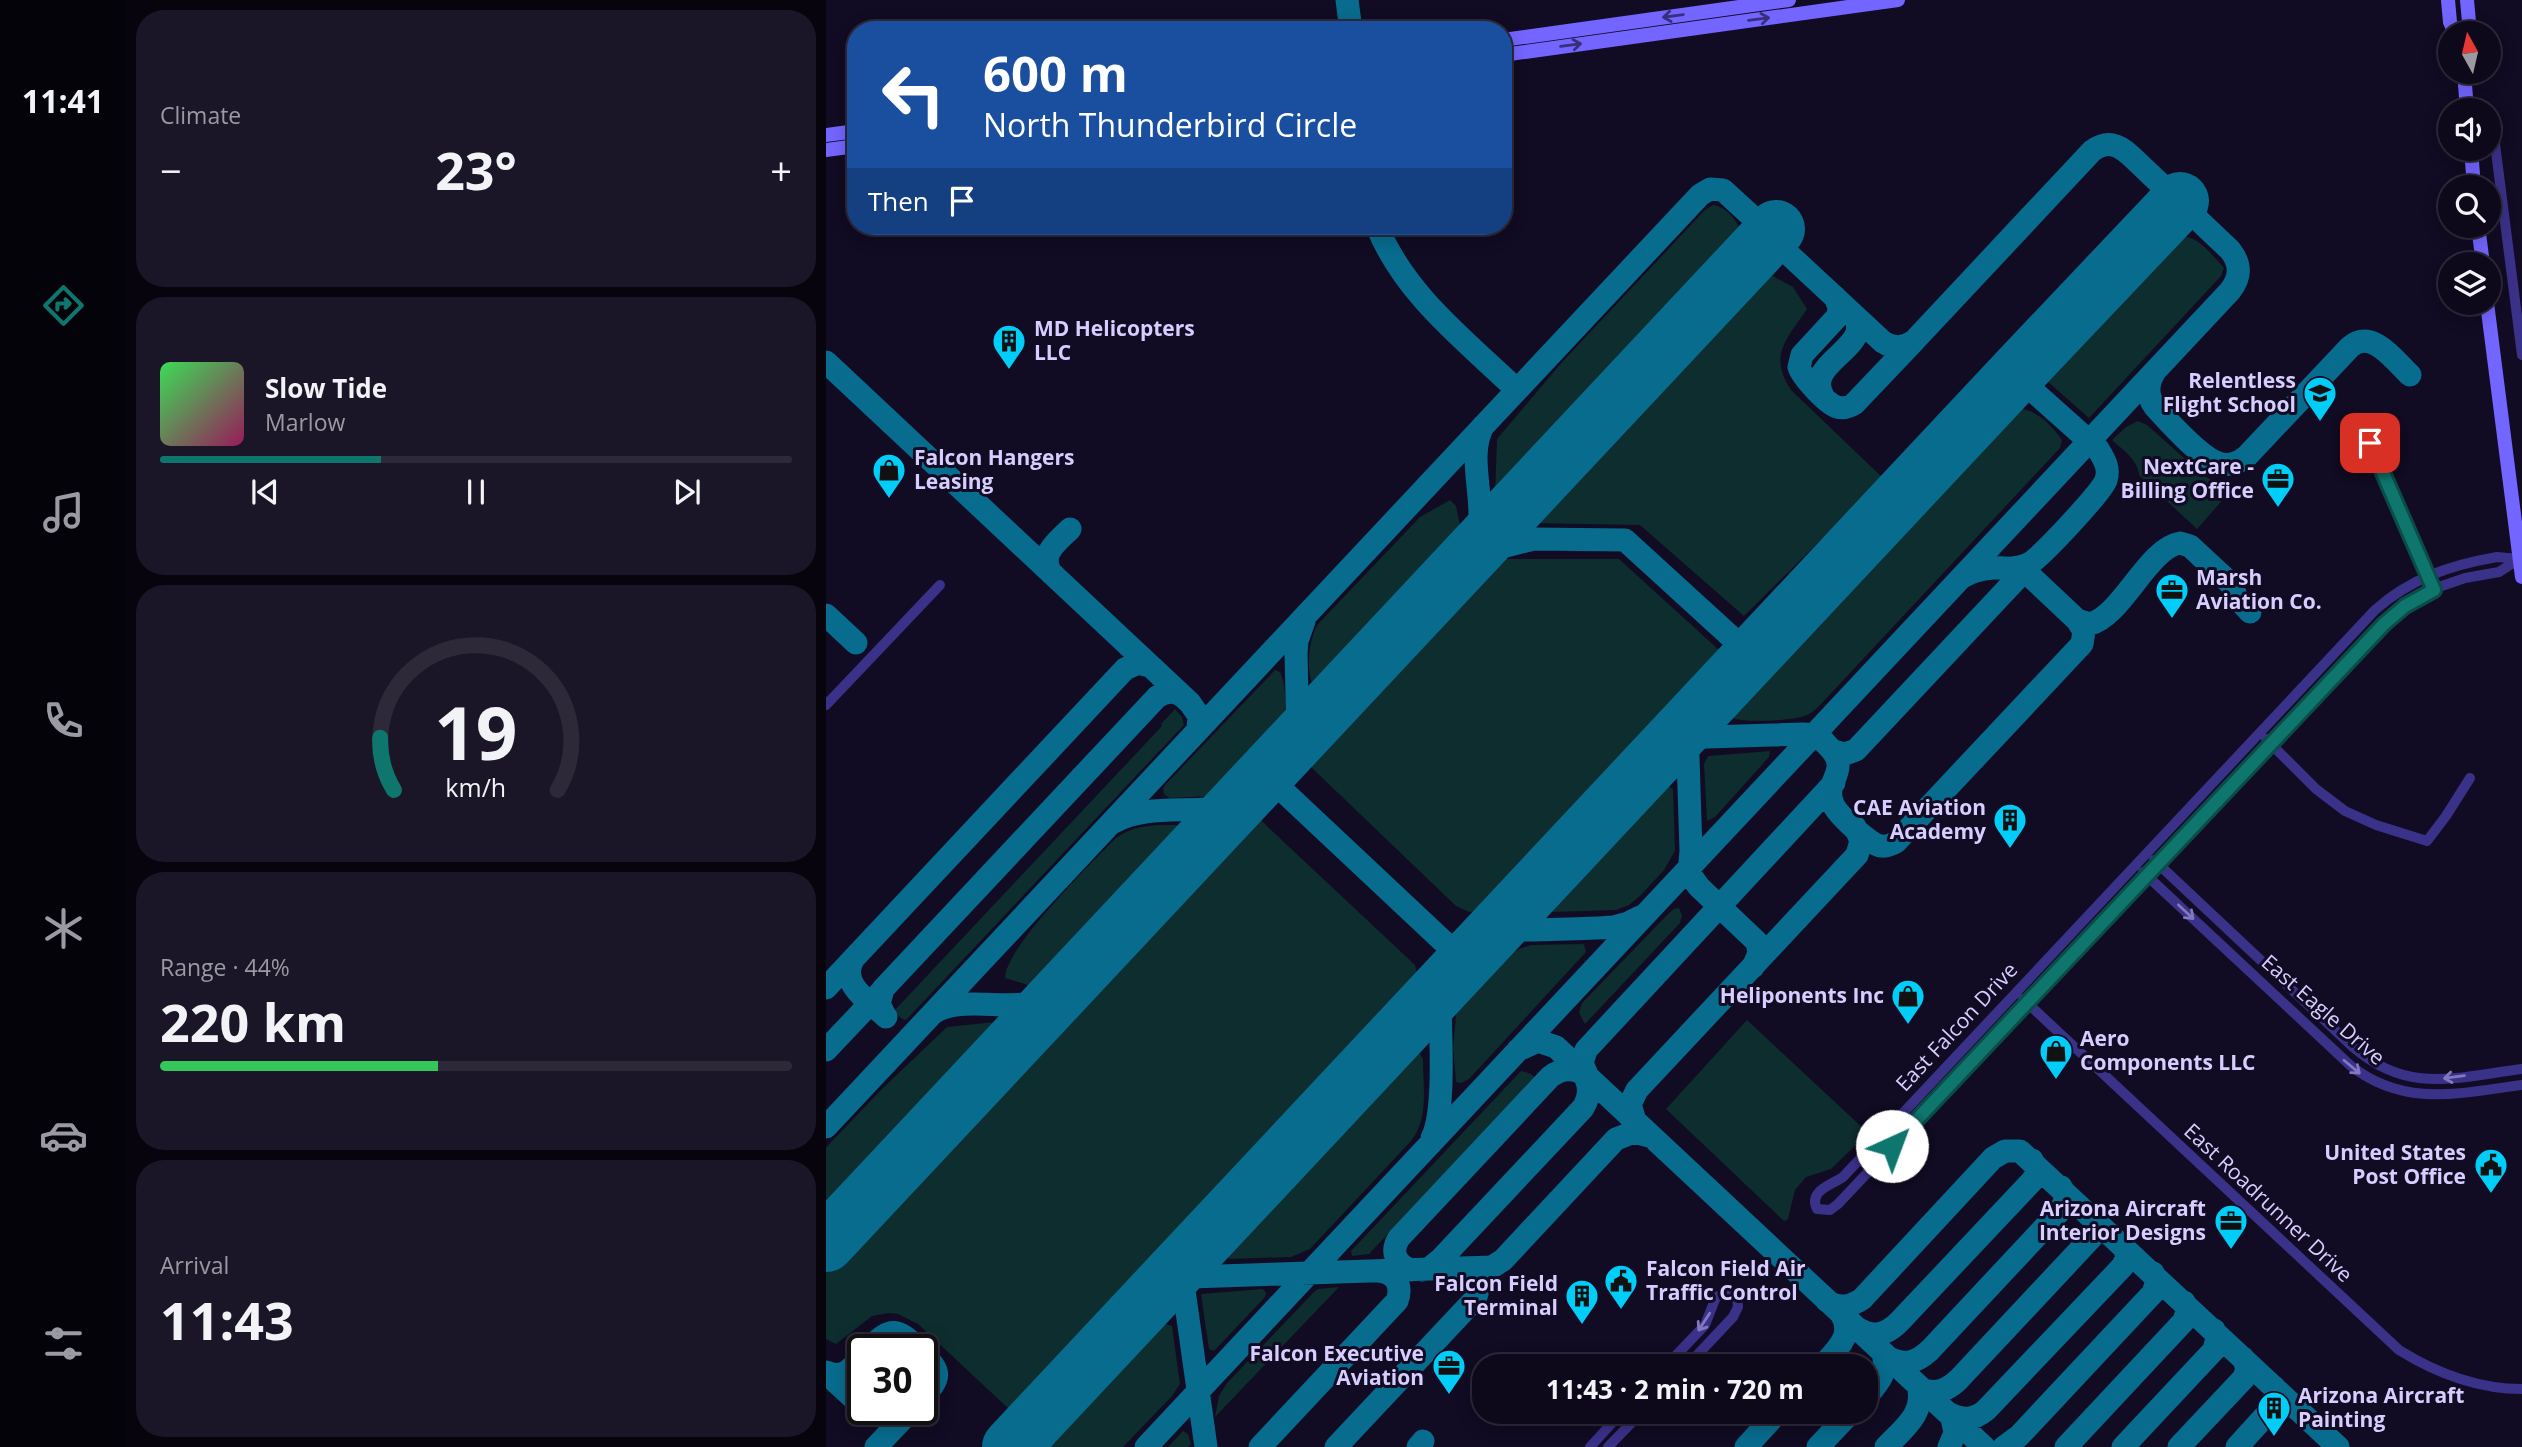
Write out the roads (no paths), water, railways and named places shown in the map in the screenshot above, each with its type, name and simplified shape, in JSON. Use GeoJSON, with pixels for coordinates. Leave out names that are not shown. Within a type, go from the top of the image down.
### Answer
{"type":"FeatureCollection","features":[{"type":"Feature","properties":{"kind":"main road"},"geometry":{"type":"LineString","coordinates":[[1512,39],[1789,0]]}},
{"type":"Feature","properties":{"kind":"main road"},"geometry":{"type":"LineString","coordinates":[[1512,54],[1898,0]]}},
{"type":"Feature","properties":{"kind":"main road"},"geometry":{"type":"LineString","coordinates":[[2448,0],[2450,21]]}},
{"type":"Feature","properties":{"kind":"main road"},"geometry":{"type":"LineString","coordinates":[[2467,0],[2469,21]]}},
{"type":"Feature","properties":{"kind":"main road"},"geometry":{"type":"LineString","coordinates":[[826,135],[847,132]]}},
{"type":"Feature","properties":{"kind":"main road"},"geometry":{"type":"LineString","coordinates":[[826,150],[847,147]]}},
{"type":"Feature","properties":{"kind":"main road"},"geometry":{"type":"LineString","coordinates":[[2488,315],[2522,577]]}},
{"type":"Feature","properties":{"kind":"street"},"geometry":{"type":"LineString","coordinates":[[2498,161],[2522,355]]}},
{"type":"Feature","properties":{"kind":"street"},"geometry":{"type":"LineString","coordinates":[[2370,443],[2434,590]]}},
{"type":"Feature","properties":{"kind":"street","name":"East Falcon Drive"},"geometry":{"type":"LineString","coordinates":[[2497,557],[2519,559],[2499,572],[2465,578],[2434,590],[2393,615],[1838,1205],[1826,1211],[1817,1209],[1814,1200],[1816,1195],[1843,1177],[2375,610],[2397,592],[2427,576],[2465,562],[2497,557]]}},
{"type":"Feature","properties":{"kind":"street"},"geometry":{"type":"LineString","coordinates":[[826,705],[940,584]]}},
{"type":"Feature","properties":{"kind":"street"},"geometry":{"type":"LineString","coordinates":[[2260,732],[2316,789],[2344,811],[2376,825],[2427,841],[2470,778]]}},
{"type":"Feature","properties":{"kind":"street","name":"East Eagle Drive"},"geometry":{"type":"LineString","coordinates":[[2147,853],[2365,1058],[2396,1074],[2422,1080],[2522,1069]]}},
{"type":"Feature","properties":{"kind":"street","name":"East Eagle Drive"},"geometry":{"type":"LineString","coordinates":[[2136,865],[2351,1066],[2378,1084],[2403,1092],[2427,1095],[2522,1085]]}},
{"type":"Feature","properties":{"kind":"street"},"geometry":{"type":"LineString","coordinates":[[2254,975],[2265,964]]}},
{"type":"Feature","properties":{"kind":"street","name":"East Roadrunner Drive"},"geometry":{"type":"LineString","coordinates":[[2016,992],[2399,1350],[2434,1370],[2451,1376],[2490,1387],[2522,1389]]}},
{"type":"Feature","properties":{"kind":"street"},"geometry":{"type":"LineString","coordinates":[[1677,1354],[1704,1325],[1716,1297],[1725,1293],[1737,1297],[1738,1307],[1733,1317],[1698,1354]]}},
{"type":"Feature","properties":{"kind":"street"},"geometry":{"type":"LineString","coordinates":[[1590,1447],[1611,1424]]}},
{"type":"Feature","properties":{"kind":"street"},"geometry":{"type":"LineString","coordinates":[[1608,1447],[1630,1424]]}},
{"type":"Feature","properties":{"kind":"place","name":"MD Helicopters LLC"},"geometry":{"type":"Point","coordinates":[1009,371]}},
{"type":"Feature","properties":{"kind":"place","name":"Relentless Flight School"},"geometry":{"type":"Point","coordinates":[2320,423]}},
{"type":"Feature","properties":{"kind":"place","name":"Falcon Hangers Leasing"},"geometry":{"type":"Point","coordinates":[889,500]}},
{"type":"Feature","properties":{"kind":"place","name":"NextCare - Billing Office"},"geometry":{"type":"Point","coordinates":[2278,509]}},
{"type":"Feature","properties":{"kind":"place","name":"Marsh Aviation Co."},"geometry":{"type":"Point","coordinates":[2172,620]}},
{"type":"Feature","properties":{"kind":"place","name":"CAE Aviation Academy"},"geometry":{"type":"Point","coordinates":[2010,850]}},
{"type":"Feature","properties":{"kind":"place","name":"Heliponents Inc"},"geometry":{"type":"Point","coordinates":[1908,1026]}},
{"type":"Feature","properties":{"kind":"place","name":"Aero Components LLC"},"geometry":{"type":"Point","coordinates":[2056,1081]}},
{"type":"Feature","properties":{"kind":"place","name":"United States Post Office"},"geometry":{"type":"Point","coordinates":[2491,1195]}},
{"type":"Feature","properties":{"kind":"place","name":"Arizona Aircraft Interior Designs"},"geometry":{"type":"Point","coordinates":[2231,1251]}},
{"type":"Feature","properties":{"kind":"place","name":"Falcon Field Air Traffic Control"},"geometry":{"type":"Point","coordinates":[1621,1311]}},
{"type":"Feature","properties":{"kind":"place","name":"Falcon Field Terminal"},"geometry":{"type":"Point","coordinates":[1582,1326]}},
{"type":"Feature","properties":{"kind":"place","name":"Falcon Executive Aviation"},"geometry":{"type":"Point","coordinates":[1449,1396]}},
{"type":"Feature","properties":{"kind":"place","name":"Arizona Aircraft Painting"},"geometry":{"type":"Point","coordinates":[2274,1438]}}]}
